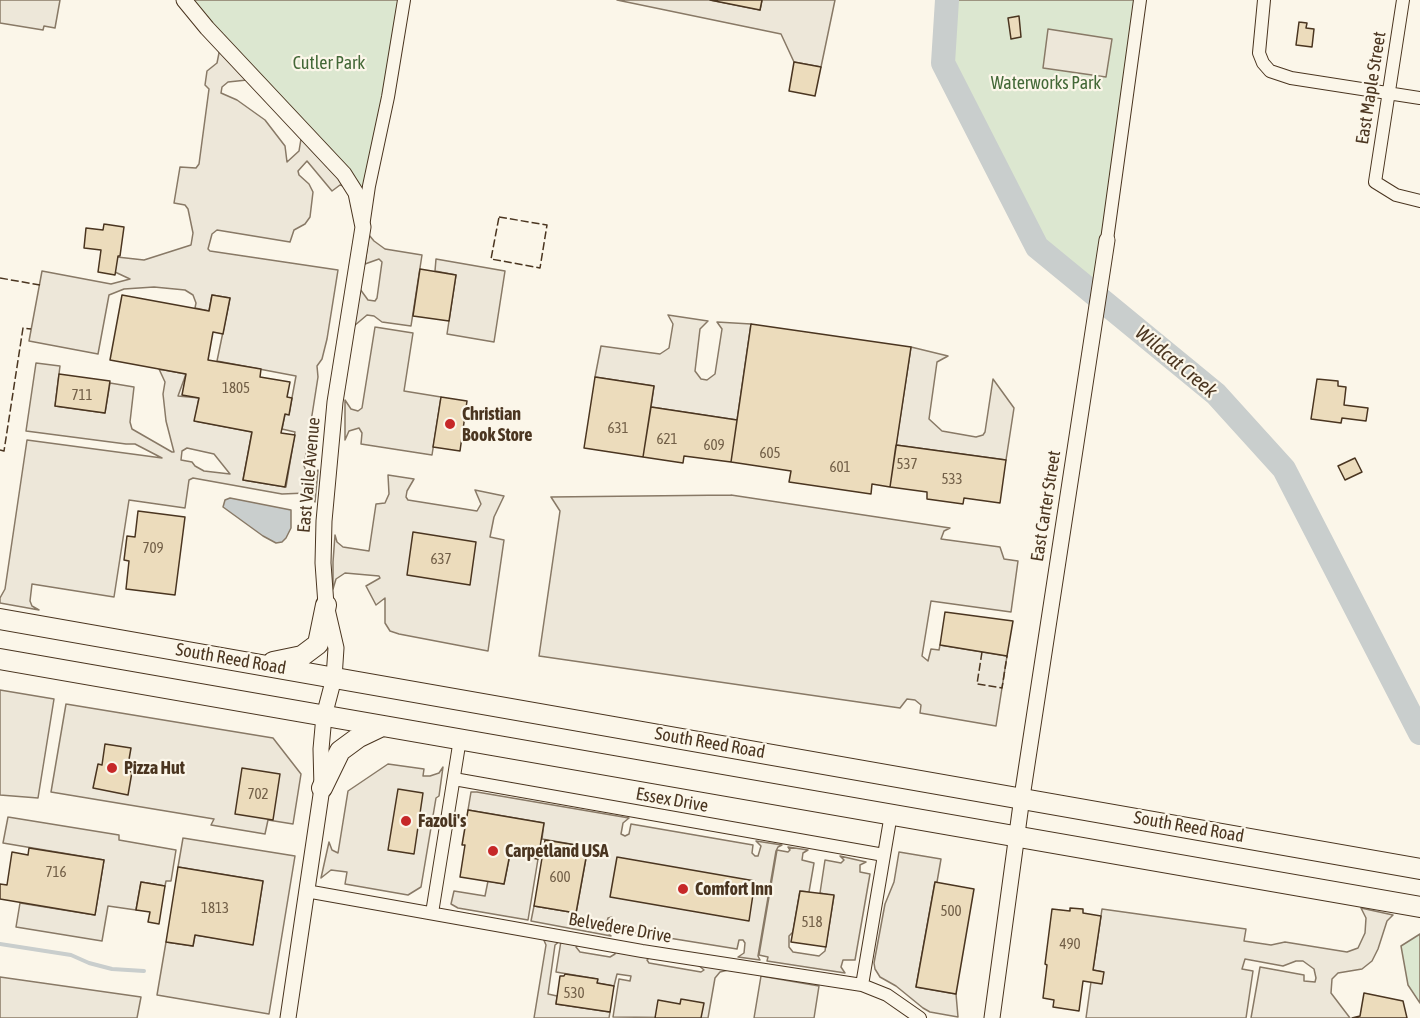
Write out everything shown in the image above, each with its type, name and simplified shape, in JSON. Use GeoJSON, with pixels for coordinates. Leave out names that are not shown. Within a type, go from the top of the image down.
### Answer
{"type":"FeatureCollection","features":[{"type":"Feature","properties":{"kind":"main road"},"geometry":{"type":"LineString","coordinates":[[255,664],[281,662],[302,656],[318,645],[326,605]]}},
{"type":"Feature","properties":{"kind":"main road","name":"South Reed Road"},"geometry":{"type":"LineString","coordinates":[[0,619],[1022,797],[1420,869]]}},
{"type":"Feature","properties":{"kind":"main road"},"geometry":{"type":"LineString","coordinates":[[0,659],[1419,906]]}},
{"type":"Feature","properties":{"kind":"main road"},"geometry":{"type":"LineString","coordinates":[[322,788],[340,752],[358,737],[382,726]]}},
{"type":"Feature","properties":{"kind":"street","name":"East Vaile Avenue"},"geometry":{"type":"LineString","coordinates":[[184,0],[207,28],[324,150],[344,174],[356,193],[363,227],[334,410],[324,521],[323,563],[326,605],[336,648],[334,678],[324,716],[321,749],[322,788],[288,1018]]}},
{"type":"Feature","properties":{"kind":"street"},"geometry":{"type":"LineString","coordinates":[[363,227],[404,0]]}},
{"type":"Feature","properties":{"kind":"street","name":"East Carter Street"},"geometry":{"type":"LineString","coordinates":[[992,1018],[1016,837],[1107,240],[1140,0]]}},
{"type":"Feature","properties":{"kind":"street"},"geometry":{"type":"LineString","coordinates":[[1264,0],[1258,53],[1270,71],[1291,78],[1420,98]]}},
{"type":"Feature","properties":{"kind":"street","name":"East Maple Street"},"geometry":{"type":"LineString","coordinates":[[1403,0],[1375,182],[1396,195],[1420,201]]}},
{"type":"Feature","properties":{"kind":"street"},"geometry":{"type":"LineString","coordinates":[[432,913],[460,739]]}},
{"type":"Feature","properties":{"kind":"street","name":"Essex Drive"},"geometry":{"type":"LineString","coordinates":[[454,779],[884,855]]}},
{"type":"Feature","properties":{"kind":"street"},"geometry":{"type":"LineString","coordinates":[[862,985],[891,814]]}},
{"type":"Feature","properties":{"kind":"street","name":"Belvedere Drive"},"geometry":{"type":"LineString","coordinates":[[306,891],[642,951],[862,985],[887,995],[920,1018]]}},
{"type":"Feature","properties":{"kind":"green space","name":"Cutler Park"},"geometry":{"type":"Polygon","coordinates":[[[184,0],[404,0],[369,186],[356,193],[184,0]]]}},
{"type":"Feature","properties":{"kind":"green space","name":"Waterworks Park"},"geometry":{"type":"Polygon","coordinates":[[[947,0],[1140,0],[1098,298],[1037,247],[943,63],[947,0]]]}},
{"type":"Feature","properties":{"kind":"green space"},"geometry":{"type":"Polygon","coordinates":[[[1420,934],[1420,1003],[1408,985],[1401,946],[1420,934]]]}},
{"type":"Feature","properties":{"kind":"shaded area"},"geometry":{"type":"Polygon","coordinates":[[[0,0],[60,0],[55,28],[44,26],[43,30],[0,23],[0,0]]]}},
{"type":"Feature","properties":{"kind":"shaded area"},"geometry":{"type":"Polygon","coordinates":[[[617,0],[710,0],[760,10],[762,0],[835,0],[821,67],[794,62],[781,34],[617,0]]]}},
{"type":"Feature","properties":{"kind":"shaded area"},"geometry":{"type":"Polygon","coordinates":[[[1048,29],[1112,39],[1106,77],[1043,68],[1048,29]]]}},
{"type":"Feature","properties":{"kind":"shaded area"},"geometry":{"type":"Polygon","coordinates":[[[220,48],[247,80],[228,82],[222,87],[221,93],[237,100],[265,120],[285,146],[287,162],[299,151],[301,139],[347,187],[340,185],[332,191],[307,161],[298,171],[313,192],[310,217],[305,224],[294,230],[290,242],[217,230],[212,234],[208,249],[338,270],[327,339],[322,359],[317,366],[318,377],[304,466],[307,473],[311,475],[318,470],[315,502],[313,496],[306,493],[282,494],[193,478],[189,480],[185,508],[129,500],[114,597],[32,584],[30,601],[32,606],[39,610],[0,603],[5,589],[27,440],[162,458],[135,444],[26,431],[36,363],[60,366],[55,406],[105,413],[110,383],[134,387],[130,422],[132,429],[172,452],[174,452],[166,421],[163,394],[165,382],[159,369],[186,374],[178,396],[199,398],[195,421],[252,432],[243,480],[286,487],[295,432],[282,429],[285,414],[289,414],[296,376],[217,361],[230,298],[212,295],[209,311],[195,308],[193,295],[185,290],[154,287],[124,289],[109,295],[98,354],[29,341],[42,271],[111,284],[130,279],[115,272],[117,257],[144,260],[191,245],[193,233],[188,209],[185,205],[174,203],[180,167],[196,168],[199,164],[209,89],[205,85],[207,71],[217,63],[220,48]],[[187,448],[182,451],[181,460],[192,462],[204,471],[230,474],[214,454],[187,448]]]}},
{"type":"Feature","properties":{"kind":"shaded area"},"geometry":{"type":"Polygon","coordinates":[[[369,235],[385,249],[422,255],[411,326],[382,322],[374,316],[367,315],[354,326],[360,289],[368,300],[375,301],[377,298],[382,262],[379,259],[365,264],[369,235]]]}},
{"type":"Feature","properties":{"kind":"shaded area"},"geometry":{"type":"Polygon","coordinates":[[[436,259],[505,271],[494,342],[447,334],[456,275],[435,271],[436,259]]]}},
{"type":"Feature","properties":{"kind":"shaded area"},"geometry":{"type":"Polygon","coordinates":[[[668,315],[708,321],[700,329],[695,371],[701,379],[707,380],[715,374],[722,329],[717,322],[751,324],[737,420],[651,407],[654,386],[595,377],[601,346],[660,354],[669,348],[673,324],[668,315]]]}},
{"type":"Feature","properties":{"kind":"shaded area"},"geometry":{"type":"Polygon","coordinates":[[[375,327],[413,333],[404,391],[441,397],[432,455],[361,444],[362,433],[359,428],[349,431],[345,440],[345,400],[351,409],[358,411],[362,408],[375,327]]]}},
{"type":"Feature","properties":{"kind":"shaded area"},"geometry":{"type":"Polygon","coordinates":[[[911,347],[948,356],[937,362],[929,419],[942,431],[976,437],[983,435],[993,379],[1014,408],[1006,460],[896,445],[911,347]]]}},
{"type":"Feature","properties":{"kind":"shaded area"},"geometry":{"type":"Polygon","coordinates":[[[388,475],[414,479],[407,491],[408,500],[477,511],[481,504],[475,490],[504,496],[494,517],[490,537],[504,540],[488,651],[390,631],[385,623],[385,598],[376,605],[366,586],[380,578],[379,576],[345,573],[336,579],[333,589],[335,535],[337,542],[343,547],[369,551],[376,504],[385,503],[389,494],[388,475]]]}},
{"type":"Feature","properties":{"kind":"shaded area"},"geometry":{"type":"Polygon","coordinates":[[[731,495],[950,528],[944,531],[941,539],[1000,547],[1004,559],[1018,561],[1011,612],[931,601],[922,656],[928,661],[931,649],[939,650],[940,645],[1007,656],[996,726],[920,713],[921,705],[915,700],[907,699],[900,708],[539,656],[560,511],[551,497],[731,495]]]}},
{"type":"Feature","properties":{"kind":"shaded area"},"geometry":{"type":"Polygon","coordinates":[[[230,498],[291,510],[291,528],[286,538],[276,543],[263,536],[223,507],[225,500],[230,498]]]}},
{"type":"Feature","properties":{"kind":"shaded area"},"geometry":{"type":"Polygon","coordinates":[[[0,690],[54,699],[38,798],[0,795],[0,690]]]}},
{"type":"Feature","properties":{"kind":"shaded area"},"geometry":{"type":"Polygon","coordinates":[[[66,704],[273,738],[301,774],[293,824],[268,820],[265,834],[211,825],[214,819],[51,792],[66,704]]]}},
{"type":"Feature","properties":{"kind":"shaded area"},"geometry":{"type":"Polygon","coordinates":[[[388,764],[424,769],[423,776],[439,773],[443,767],[421,887],[408,895],[345,884],[347,872],[331,870],[321,878],[329,842],[332,850],[338,853],[348,791],[388,764]]]}},
{"type":"Feature","properties":{"kind":"shaded area"},"geometry":{"type":"Polygon","coordinates":[[[471,792],[629,818],[623,823],[621,834],[625,836],[629,834],[631,824],[753,845],[752,853],[755,856],[758,856],[761,846],[756,841],[782,845],[776,851],[758,956],[760,960],[738,957],[744,953],[743,940],[739,940],[737,949],[613,929],[612,917],[608,918],[605,929],[611,936],[531,921],[534,906],[576,913],[588,847],[542,839],[544,823],[468,810],[471,792]]]}},
{"type":"Feature","properties":{"kind":"shaded area"},"geometry":{"type":"Polygon","coordinates":[[[8,817],[119,835],[119,840],[176,850],[171,881],[166,881],[165,886],[141,882],[136,910],[108,906],[102,941],[16,927],[20,903],[95,915],[104,860],[3,843],[8,817]]]}},
{"type":"Feature","properties":{"kind":"shaded area"},"geometry":{"type":"Polygon","coordinates":[[[183,838],[295,856],[269,1014],[157,995],[166,942],[193,946],[195,935],[253,944],[263,881],[178,867],[183,838]]]}},
{"type":"Feature","properties":{"kind":"shaded area"},"geometry":{"type":"Polygon","coordinates":[[[788,847],[808,850],[803,853],[802,860],[814,863],[809,892],[800,891],[793,932],[789,936],[789,947],[793,952],[819,956],[825,951],[834,896],[820,893],[825,860],[841,863],[844,860],[840,856],[866,862],[860,865],[860,872],[870,874],[855,960],[843,960],[841,967],[845,973],[767,961],[768,957],[759,955],[777,850],[788,852],[790,850],[788,847]]]}},
{"type":"Feature","properties":{"kind":"shaded area"},"geometry":{"type":"Polygon","coordinates":[[[899,852],[941,859],[916,987],[956,994],[958,1017],[930,1012],[923,1008],[896,986],[880,977],[875,969],[874,963],[885,904],[894,882],[899,852]]]}},
{"type":"Feature","properties":{"kind":"shaded area"},"geometry":{"type":"Polygon","coordinates":[[[510,854],[538,859],[528,920],[458,908],[451,904],[454,891],[485,896],[488,881],[504,884],[510,854]]]}},
{"type":"Feature","properties":{"kind":"shaded area"},"geometry":{"type":"Polygon","coordinates":[[[1361,908],[1393,915],[1387,921],[1372,961],[1362,969],[1338,973],[1332,979],[1331,993],[1350,1018],[1251,1018],[1260,967],[1304,975],[1304,981],[1315,982],[1316,978],[1314,969],[1303,961],[1283,966],[1245,959],[1242,969],[1253,971],[1246,1018],[1086,1018],[1091,982],[1102,983],[1103,972],[1093,970],[1102,909],[1246,929],[1244,941],[1271,945],[1285,942],[1347,952],[1358,948],[1365,933],[1366,918],[1361,908]]]}},
{"type":"Feature","properties":{"kind":"shaded area"},"geometry":{"type":"Polygon","coordinates":[[[543,938],[560,941],[555,945],[548,994],[557,996],[556,1004],[610,1012],[609,1018],[534,1018],[546,945],[543,938]]]}},
{"type":"Feature","properties":{"kind":"shaded area"},"geometry":{"type":"Polygon","coordinates":[[[561,941],[579,944],[576,947],[580,952],[610,957],[615,954],[615,951],[650,957],[647,960],[649,963],[701,972],[704,970],[697,964],[728,970],[720,972],[715,978],[708,1018],[613,1017],[619,979],[630,981],[631,976],[617,974],[614,986],[597,983],[597,979],[556,972],[561,941]]]}},
{"type":"Feature","properties":{"kind":"shaded area"},"geometry":{"type":"Polygon","coordinates":[[[761,976],[819,986],[814,1018],[754,1018],[761,976]]]}},
{"type":"Feature","properties":{"kind":"shaded area"},"geometry":{"type":"Polygon","coordinates":[[[0,977],[141,997],[137,1018],[0,1018],[0,977]]]}},
{"type":"Feature","properties":{"kind":"building"},"geometry":{"type":"Polygon","coordinates":[[[710,0],[762,0],[760,10],[710,0]]]}},
{"type":"Feature","properties":{"kind":"building"},"geometry":{"type":"Polygon","coordinates":[[[1019,16],[1021,37],[1011,39],[1008,18],[1019,16]]]}},
{"type":"Feature","properties":{"kind":"building"},"geometry":{"type":"Polygon","coordinates":[[[1299,22],[1307,23],[1306,28],[1314,29],[1312,47],[1296,45],[1299,22]]]}},
{"type":"Feature","properties":{"kind":"building"},"geometry":{"type":"Polygon","coordinates":[[[794,62],[821,67],[815,96],[789,91],[794,62]]]}},
{"type":"Feature","properties":{"kind":"building"},"geometry":{"type":"Polygon","coordinates":[[[104,224],[124,227],[115,275],[98,272],[101,250],[84,248],[86,228],[103,230],[104,224]]]}},
{"type":"Feature","properties":{"kind":"building"},"geometry":{"type":"Polygon","coordinates":[[[420,269],[456,275],[449,321],[413,316],[420,269]]]}},
{"type":"Feature","properties":{"kind":"building"},"geometry":{"type":"Polygon","coordinates":[[[122,295],[209,311],[212,295],[230,298],[223,334],[213,332],[208,360],[261,369],[260,377],[290,382],[287,397],[292,398],[289,415],[285,414],[281,433],[295,435],[285,487],[243,480],[252,432],[194,421],[199,398],[182,395],[186,374],[110,360],[122,295]]]}},
{"type":"Feature","properties":{"kind":"building"},"geometry":{"type":"Polygon","coordinates":[[[751,324],[911,347],[890,487],[872,484],[871,494],[789,482],[791,471],[731,462],[751,324]]]}},
{"type":"Feature","properties":{"kind":"building"},"geometry":{"type":"Polygon","coordinates":[[[59,374],[110,381],[105,413],[55,406],[59,374]]]}},
{"type":"Feature","properties":{"kind":"building"},"geometry":{"type":"Polygon","coordinates":[[[595,377],[654,386],[643,457],[584,448],[595,377]]]}},
{"type":"Feature","properties":{"kind":"building"},"geometry":{"type":"Polygon","coordinates":[[[1317,379],[1338,381],[1338,386],[1346,387],[1344,405],[1368,408],[1366,421],[1342,418],[1341,423],[1311,419],[1317,379]]]}},
{"type":"Feature","properties":{"kind":"building","name":"Christian Book Store"},"geometry":{"type":"Polygon","coordinates":[[[441,397],[467,401],[460,451],[433,447],[441,397]]]}},
{"type":"Feature","properties":{"kind":"building"},"geometry":{"type":"Polygon","coordinates":[[[651,407],[737,420],[731,462],[684,456],[683,463],[643,457],[651,407]]]}},
{"type":"Feature","properties":{"kind":"building"},"geometry":{"type":"Polygon","coordinates":[[[896,445],[1006,460],[1000,503],[964,498],[963,504],[927,499],[927,492],[890,487],[896,445]]]}},
{"type":"Feature","properties":{"kind":"building"},"geometry":{"type":"Polygon","coordinates":[[[1355,458],[1362,472],[1345,480],[1338,466],[1355,458]]]}},
{"type":"Feature","properties":{"kind":"building"},"geometry":{"type":"Polygon","coordinates":[[[138,511],[185,517],[175,595],[126,589],[129,561],[124,560],[127,536],[135,537],[138,511]]]}},
{"type":"Feature","properties":{"kind":"building"},"geometry":{"type":"Polygon","coordinates":[[[413,532],[476,542],[470,585],[407,575],[413,532]]]}},
{"type":"Feature","properties":{"kind":"building"},"geometry":{"type":"Polygon","coordinates":[[[945,612],[1013,621],[1007,656],[940,645],[945,612]]]}},
{"type":"Feature","properties":{"kind":"building","name":"Pizza Hut"},"geometry":{"type":"Polygon","coordinates":[[[105,744],[131,748],[127,771],[132,772],[128,795],[93,788],[98,764],[102,765],[105,744]]]}},
{"type":"Feature","properties":{"kind":"building"},"geometry":{"type":"Polygon","coordinates":[[[242,768],[280,774],[273,820],[235,814],[242,768]]]}},
{"type":"Feature","properties":{"kind":"building","name":"Fazoli's"},"geometry":{"type":"Polygon","coordinates":[[[398,789],[423,793],[414,854],[388,850],[398,789]]]}},
{"type":"Feature","properties":{"kind":"building"},"geometry":{"type":"Polygon","coordinates":[[[468,810],[544,823],[538,859],[510,854],[504,884],[460,877],[465,845],[462,845],[468,810]]]}},
{"type":"Feature","properties":{"kind":"building"},"geometry":{"type":"Polygon","coordinates":[[[545,840],[588,847],[576,913],[534,906],[545,840]]]}},
{"type":"Feature","properties":{"kind":"building"},"geometry":{"type":"Polygon","coordinates":[[[29,848],[104,860],[95,915],[0,899],[0,884],[7,885],[12,852],[28,855],[29,848]]]}},
{"type":"Feature","properties":{"kind":"building","name":"Comfort Inn"},"geometry":{"type":"Polygon","coordinates":[[[617,857],[755,881],[749,921],[610,897],[617,857]]]}},
{"type":"Feature","properties":{"kind":"building"},"geometry":{"type":"Polygon","coordinates":[[[178,867],[263,881],[253,945],[195,935],[193,946],[166,942],[178,867]]]}},
{"type":"Feature","properties":{"kind":"building"},"geometry":{"type":"Polygon","coordinates":[[[141,882],[165,886],[159,924],[148,922],[150,912],[136,910],[141,882]]]}},
{"type":"Feature","properties":{"kind":"building"},"geometry":{"type":"Polygon","coordinates":[[[935,882],[974,889],[956,994],[916,987],[935,882]]]}},
{"type":"Feature","properties":{"kind":"building"},"geometry":{"type":"Polygon","coordinates":[[[800,891],[834,895],[826,947],[791,942],[800,891]]]}},
{"type":"Feature","properties":{"kind":"building"},"geometry":{"type":"Polygon","coordinates":[[[1070,908],[1083,909],[1083,913],[1101,916],[1093,970],[1104,972],[1102,984],[1083,981],[1079,1011],[1053,1007],[1054,1000],[1043,998],[1052,909],[1070,911],[1070,908]]]}},
{"type":"Feature","properties":{"kind":"building"},"geometry":{"type":"Polygon","coordinates":[[[565,974],[598,979],[597,983],[614,986],[610,1012],[556,1004],[560,976],[565,974]]]}},
{"type":"Feature","properties":{"kind":"building"},"geometry":{"type":"Polygon","coordinates":[[[1364,993],[1403,1001],[1407,1018],[1352,1018],[1360,1016],[1364,993]]]}},
{"type":"Feature","properties":{"kind":"building"},"geometry":{"type":"Polygon","coordinates":[[[681,999],[704,1003],[701,1018],[655,1018],[658,1000],[680,1004],[681,999]]]}},
{"type":"Feature","properties":{"kind":"waterway","name":"Wildcat Creek"},"geometry":{"type":"LineString","coordinates":[[947,0],[943,63],[1037,247],[1216,394],[1284,469],[1420,733]]}},
{"type":"Feature","properties":{"kind":"waterway"},"geometry":{"type":"LineString","coordinates":[[0,944],[71,955],[112,969],[144,971]]}},
{"type":"Feature","properties":{"kind":"fence"},"geometry":{"type":"LineString","coordinates":[[499,217],[547,225],[540,268],[491,259],[499,217]]}},
{"type":"Feature","properties":{"kind":"fence"},"geometry":{"type":"LineString","coordinates":[[0,278],[40,285]]}},
{"type":"Feature","properties":{"kind":"fence"},"geometry":{"type":"LineString","coordinates":[[0,450],[4,451],[23,328],[31,329]]}},
{"type":"Feature","properties":{"kind":"fence"},"geometry":{"type":"LineString","coordinates":[[982,652],[977,684],[1002,688],[1007,656]]}},
{"type":"Feature","properties":{"kind":"place","name":"Christian Book Store"},"geometry":{"type":"Point","coordinates":[450,424]}},
{"type":"Feature","properties":{"kind":"place","name":"Pizza Hut"},"geometry":{"type":"Point","coordinates":[112,768]}},
{"type":"Feature","properties":{"kind":"place","name":"Fazoli's"},"geometry":{"type":"Point","coordinates":[406,821]}},
{"type":"Feature","properties":{"kind":"place","name":"Carpetland USA"},"geometry":{"type":"Point","coordinates":[493,851]}},
{"type":"Feature","properties":{"kind":"place","name":"Comfort Inn"},"geometry":{"type":"Point","coordinates":[683,889]}}]}
